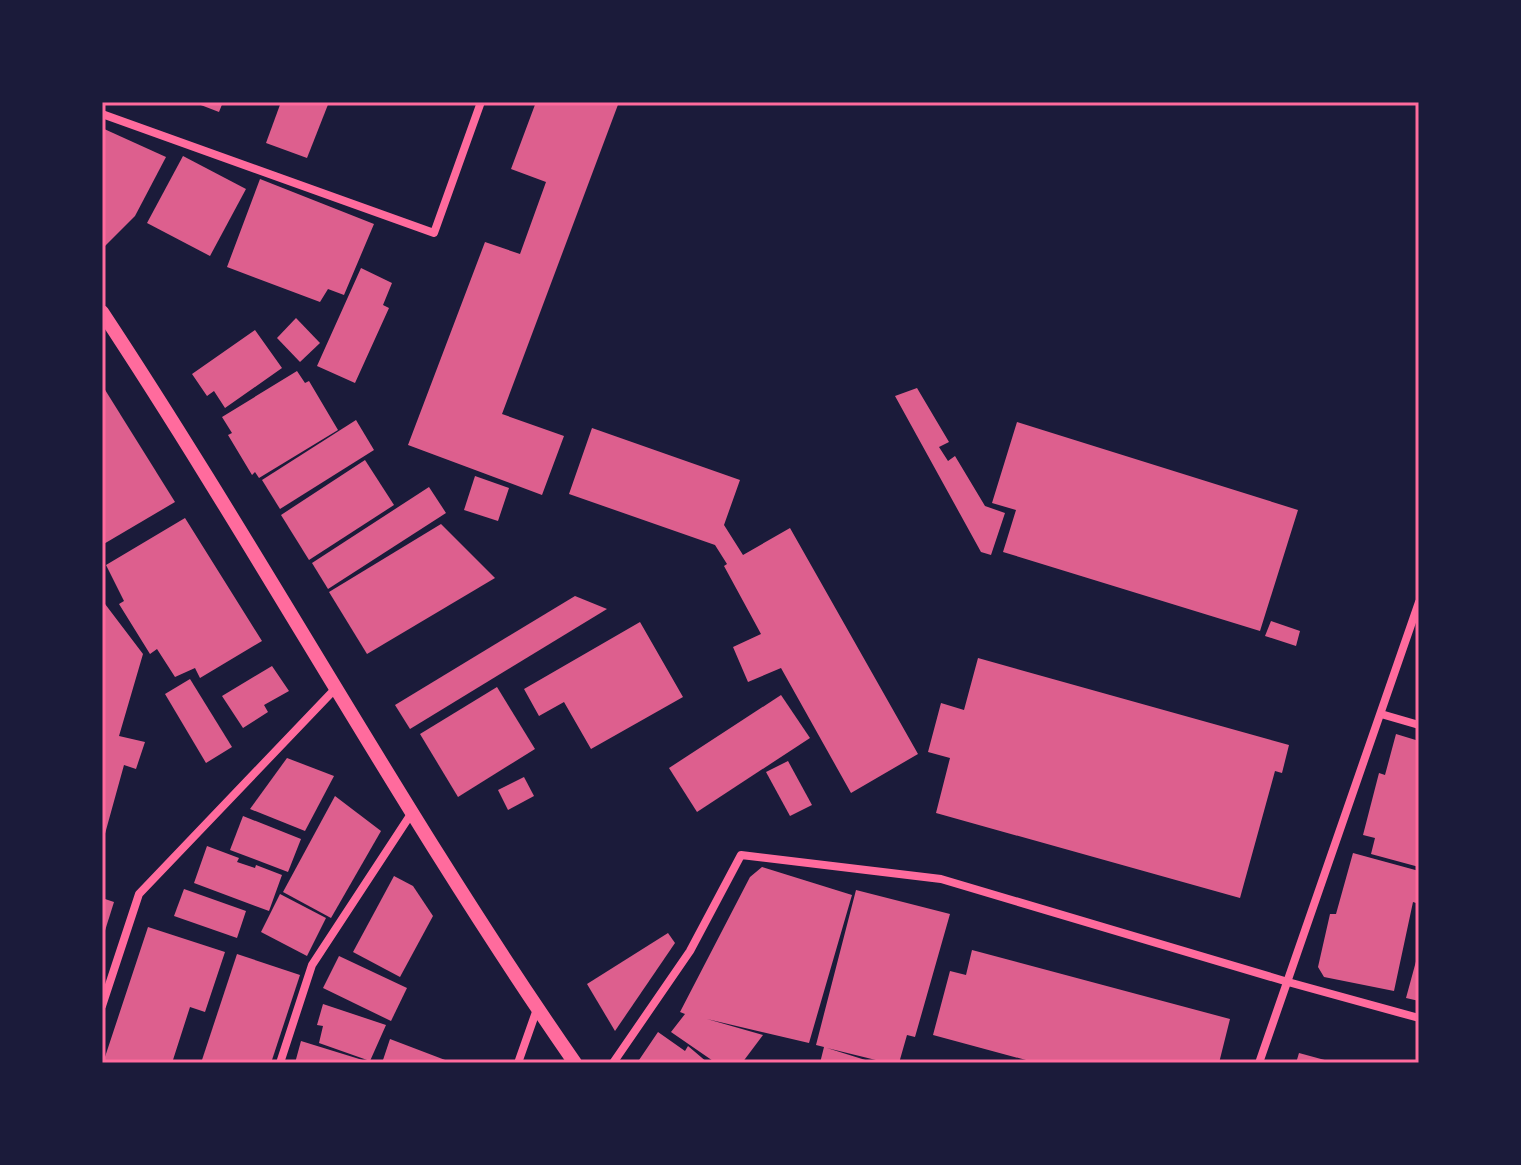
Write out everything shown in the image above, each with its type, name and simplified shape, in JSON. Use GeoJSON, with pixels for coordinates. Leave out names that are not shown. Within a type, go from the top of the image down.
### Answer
{"type":"FeatureCollection","features":[{"type":"Feature","properties":{"kind":"street"},"geometry":{"type":"LineString","coordinates":[[102,114],[434,233],[481,102]]}},
{"type":"Feature","properties":{"kind":"street"},"geometry":{"type":"LineString","coordinates":[[102,312],[161,400],[411,814],[575,1063]]}},
{"type":"Feature","properties":{"kind":"street"},"geometry":{"type":"LineString","coordinates":[[1259,1063],[1419,602]]}},
{"type":"Feature","properties":{"kind":"street"},"geometry":{"type":"LineString","coordinates":[[102,1006],[139,894],[335,689]]}},
{"type":"Feature","properties":{"kind":"street"},"geometry":{"type":"LineString","coordinates":[[1381,714],[1419,725]]}},
{"type":"Feature","properties":{"kind":"street"},"geometry":{"type":"LineString","coordinates":[[280,1063],[312,965],[411,814]]}},
{"type":"Feature","properties":{"kind":"street"},"geometry":{"type":"LineString","coordinates":[[613,1063],[690,951],[741,855],[941,879],[1419,1018]]}},
{"type":"Feature","properties":{"kind":"street"},"geometry":{"type":"LineString","coordinates":[[518,1063],[537,1009]]}},
{"type":"Feature","properties":{"kind":"building"},"geometry":{"type":"Polygon","coordinates":[[[193,102],[223,102],[219,112],[193,102]]]}},
{"type":"Feature","properties":{"kind":"building"},"geometry":{"type":"Polygon","coordinates":[[[281,102],[329,102],[307,158],[266,143],[281,102]]]}},
{"type":"Feature","properties":{"kind":"building"},"geometry":{"type":"Polygon","coordinates":[[[536,102],[619,102],[502,414],[564,436],[542,495],[408,445],[485,242],[520,254],[546,182],[511,169],[536,102]]]}},
{"type":"Feature","properties":{"kind":"building"},"geometry":{"type":"Polygon","coordinates":[[[102,128],[166,157],[135,216],[102,249],[102,128]]]}},
{"type":"Feature","properties":{"kind":"building"},"geometry":{"type":"Polygon","coordinates":[[[183,156],[246,189],[210,256],[147,223],[183,156]]]}},
{"type":"Feature","properties":{"kind":"building"},"geometry":{"type":"Polygon","coordinates":[[[260,179],[374,224],[344,295],[328,289],[320,302],[227,267],[260,179]]]}},
{"type":"Feature","properties":{"kind":"building"},"geometry":{"type":"Polygon","coordinates":[[[361,268],[392,283],[383,305],[389,308],[355,383],[317,366],[361,268]]]}},
{"type":"Feature","properties":{"kind":"building"},"geometry":{"type":"Polygon","coordinates":[[[296,318],[320,343],[300,362],[277,338],[296,318]]]}},
{"type":"Feature","properties":{"kind":"building"},"geometry":{"type":"Polygon","coordinates":[[[255,330],[282,368],[225,408],[214,391],[207,396],[192,374],[255,330]]]}},
{"type":"Feature","properties":{"kind":"building"},"geometry":{"type":"Polygon","coordinates":[[[297,371],[305,383],[309,381],[338,430],[259,478],[255,472],[252,475],[228,435],[232,433],[222,417],[297,371]]]}},
{"type":"Feature","properties":{"kind":"building"},"geometry":{"type":"Polygon","coordinates":[[[102,385],[175,502],[102,545],[102,385]]]}},
{"type":"Feature","properties":{"kind":"building"},"geometry":{"type":"Polygon","coordinates":[[[917,388],[949,442],[939,447],[948,461],[955,456],[985,506],[1005,513],[991,555],[981,552],[895,396],[917,388]]]}},
{"type":"Feature","properties":{"kind":"building"},"geometry":{"type":"Polygon","coordinates":[[[356,420],[374,450],[280,509],[262,480],[356,420]]]}},
{"type":"Feature","properties":{"kind":"building"},"geometry":{"type":"Polygon","coordinates":[[[1017,422],[1298,510],[1260,631],[1003,552],[1016,510],[992,503],[1017,422]]]}},
{"type":"Feature","properties":{"kind":"building"},"geometry":{"type":"Polygon","coordinates":[[[592,428],[740,480],[724,525],[743,555],[790,528],[918,754],[851,793],[781,668],[748,682],[733,647],[761,634],[715,545],[569,494],[592,428]]]}},
{"type":"Feature","properties":{"kind":"building"},"geometry":{"type":"Polygon","coordinates":[[[365,460],[394,505],[309,560],[281,515],[365,460]]]}},
{"type":"Feature","properties":{"kind":"building"},"geometry":{"type":"Polygon","coordinates":[[[475,476],[509,488],[498,521],[464,510],[475,476]]]}},
{"type":"Feature","properties":{"kind":"building"},"geometry":{"type":"Polygon","coordinates":[[[429,487],[446,513],[328,589],[312,563],[429,487]]]}},
{"type":"Feature","properties":{"kind":"building"},"geometry":{"type":"Polygon","coordinates":[[[185,518],[262,641],[200,678],[195,668],[175,677],[157,649],[150,654],[119,604],[124,601],[106,565],[185,518]]]}},
{"type":"Feature","properties":{"kind":"building"},"geometry":{"type":"Polygon","coordinates":[[[441,524],[495,578],[367,654],[329,592],[441,524]]]}},
{"type":"Feature","properties":{"kind":"building"},"geometry":{"type":"Polygon","coordinates":[[[575,596],[607,609],[410,729],[395,705],[575,596]]]}},
{"type":"Feature","properties":{"kind":"building"},"geometry":{"type":"Polygon","coordinates":[[[102,600],[143,654],[119,736],[145,742],[136,769],[124,765],[103,841],[102,600]]]}},
{"type":"Feature","properties":{"kind":"building"},"geometry":{"type":"Polygon","coordinates":[[[1271,621],[1300,631],[1296,646],[1265,636],[1271,621]]]}},
{"type":"Feature","properties":{"kind":"building"},"geometry":{"type":"Polygon","coordinates":[[[640,622],[683,697],[591,749],[564,702],[539,716],[524,689],[640,622]]]}},
{"type":"Feature","properties":{"kind":"building"},"geometry":{"type":"Polygon","coordinates":[[[978,658],[1289,745],[1282,773],[1275,771],[1240,898],[936,813],[950,758],[928,752],[941,703],[964,710],[978,658]]]}},
{"type":"Feature","properties":{"kind":"building"},"geometry":{"type":"Polygon","coordinates":[[[272,666],[289,691],[264,705],[268,712],[243,728],[222,696],[272,666]]]}},
{"type":"Feature","properties":{"kind":"building"},"geometry":{"type":"Polygon","coordinates":[[[190,679],[232,747],[206,763],[165,694],[190,679]]]}},
{"type":"Feature","properties":{"kind":"building"},"geometry":{"type":"Polygon","coordinates":[[[497,687],[535,749],[458,797],[420,734],[497,687]]]}},
{"type":"Feature","properties":{"kind":"building"},"geometry":{"type":"Polygon","coordinates":[[[781,695],[810,738],[697,812],[669,768],[781,695]]]}},
{"type":"Feature","properties":{"kind":"building"},"geometry":{"type":"Polygon","coordinates":[[[1396,734],[1419,741],[1419,867],[1371,854],[1375,838],[1363,835],[1379,773],[1385,775],[1396,734]]]}},
{"type":"Feature","properties":{"kind":"building"},"geometry":{"type":"Polygon","coordinates":[[[287,758],[334,776],[305,831],[250,809],[287,758]]]}},
{"type":"Feature","properties":{"kind":"building"},"geometry":{"type":"Polygon","coordinates":[[[788,761],[812,805],[790,816],[766,772],[788,761]]]}},
{"type":"Feature","properties":{"kind":"building"},"geometry":{"type":"Polygon","coordinates":[[[524,777],[534,796],[508,810],[498,790],[524,777]]]}},
{"type":"Feature","properties":{"kind":"building"},"geometry":{"type":"Polygon","coordinates":[[[335,796],[381,831],[331,918],[283,892],[335,796]]]}},
{"type":"Feature","properties":{"kind":"building"},"geometry":{"type":"Polygon","coordinates":[[[243,816],[301,839],[288,872],[230,850],[243,816]]]}},
{"type":"Feature","properties":{"kind":"building"},"geometry":{"type":"Polygon","coordinates":[[[207,846],[239,858],[237,862],[282,875],[269,911],[194,883],[207,846]]]}},
{"type":"Feature","properties":{"kind":"building"},"geometry":{"type":"Polygon","coordinates":[[[1353,853],[1419,871],[1419,904],[1413,902],[1394,991],[1324,977],[1318,967],[1330,914],[1336,914],[1353,853]]]}},
{"type":"Feature","properties":{"kind":"building"},"geometry":{"type":"Polygon","coordinates":[[[762,867],[852,895],[809,1043],[707,1019],[763,1035],[742,1063],[716,1063],[671,1032],[685,1014],[680,1012],[750,877],[762,867]]]}},
{"type":"Feature","properties":{"kind":"building"},"geometry":{"type":"Polygon","coordinates":[[[394,876],[413,886],[433,916],[400,977],[353,952],[394,876]]]}},
{"type":"Feature","properties":{"kind":"building"},"geometry":{"type":"Polygon","coordinates":[[[184,889],[246,911],[237,938],[174,916],[184,889]]]}},
{"type":"Feature","properties":{"kind":"building"},"geometry":{"type":"Polygon","coordinates":[[[856,890],[950,914],[915,1037],[907,1035],[899,1063],[827,1048],[875,1063],[820,1063],[824,1047],[816,1045],[856,890]]]}},
{"type":"Feature","properties":{"kind":"building"},"geometry":{"type":"Polygon","coordinates":[[[280,894],[326,918],[307,956],[261,932],[280,894]]]}},
{"type":"Feature","properties":{"kind":"building"},"geometry":{"type":"Polygon","coordinates":[[[102,898],[114,902],[103,937],[102,937],[102,898]]]}},
{"type":"Feature","properties":{"kind":"building"},"geometry":{"type":"Polygon","coordinates":[[[148,927],[225,952],[205,1012],[190,1007],[172,1063],[103,1063],[148,927]]]}},
{"type":"Feature","properties":{"kind":"building"},"geometry":{"type":"Polygon","coordinates":[[[668,933],[675,943],[615,1031],[587,984],[668,933]]]}},
{"type":"Feature","properties":{"kind":"building"},"geometry":{"type":"Polygon","coordinates":[[[972,950],[1230,1019],[1219,1063],[1037,1063],[933,1035],[950,971],[966,975],[972,950]]]}},
{"type":"Feature","properties":{"kind":"building"},"geometry":{"type":"Polygon","coordinates":[[[237,954],[300,975],[271,1063],[201,1063],[237,954]]]}},
{"type":"Feature","properties":{"kind":"building"},"geometry":{"type":"Polygon","coordinates":[[[1419,954],[1419,1001],[1406,998],[1419,954]]]}},
{"type":"Feature","properties":{"kind":"building"},"geometry":{"type":"Polygon","coordinates":[[[339,956],[407,988],[391,1021],[323,988],[339,956]]]}},
{"type":"Feature","properties":{"kind":"building"},"geometry":{"type":"Polygon","coordinates":[[[323,1004],[386,1025],[370,1061],[319,1043],[323,1026],[317,1025],[323,1004]]]}},
{"type":"Feature","properties":{"kind":"building"},"geometry":{"type":"Polygon","coordinates":[[[658,1032],[685,1051],[688,1046],[708,1063],[637,1063],[658,1032]]]}},
{"type":"Feature","properties":{"kind":"building"},"geometry":{"type":"Polygon","coordinates":[[[390,1039],[453,1063],[382,1063],[390,1039]]]}},
{"type":"Feature","properties":{"kind":"building"},"geometry":{"type":"Polygon","coordinates":[[[301,1041],[369,1062],[295,1063],[301,1041]]]}},
{"type":"Feature","properties":{"kind":"building"},"geometry":{"type":"Polygon","coordinates":[[[1299,1053],[1332,1062],[1332,1063],[1296,1063],[1299,1053]]]}}]}
